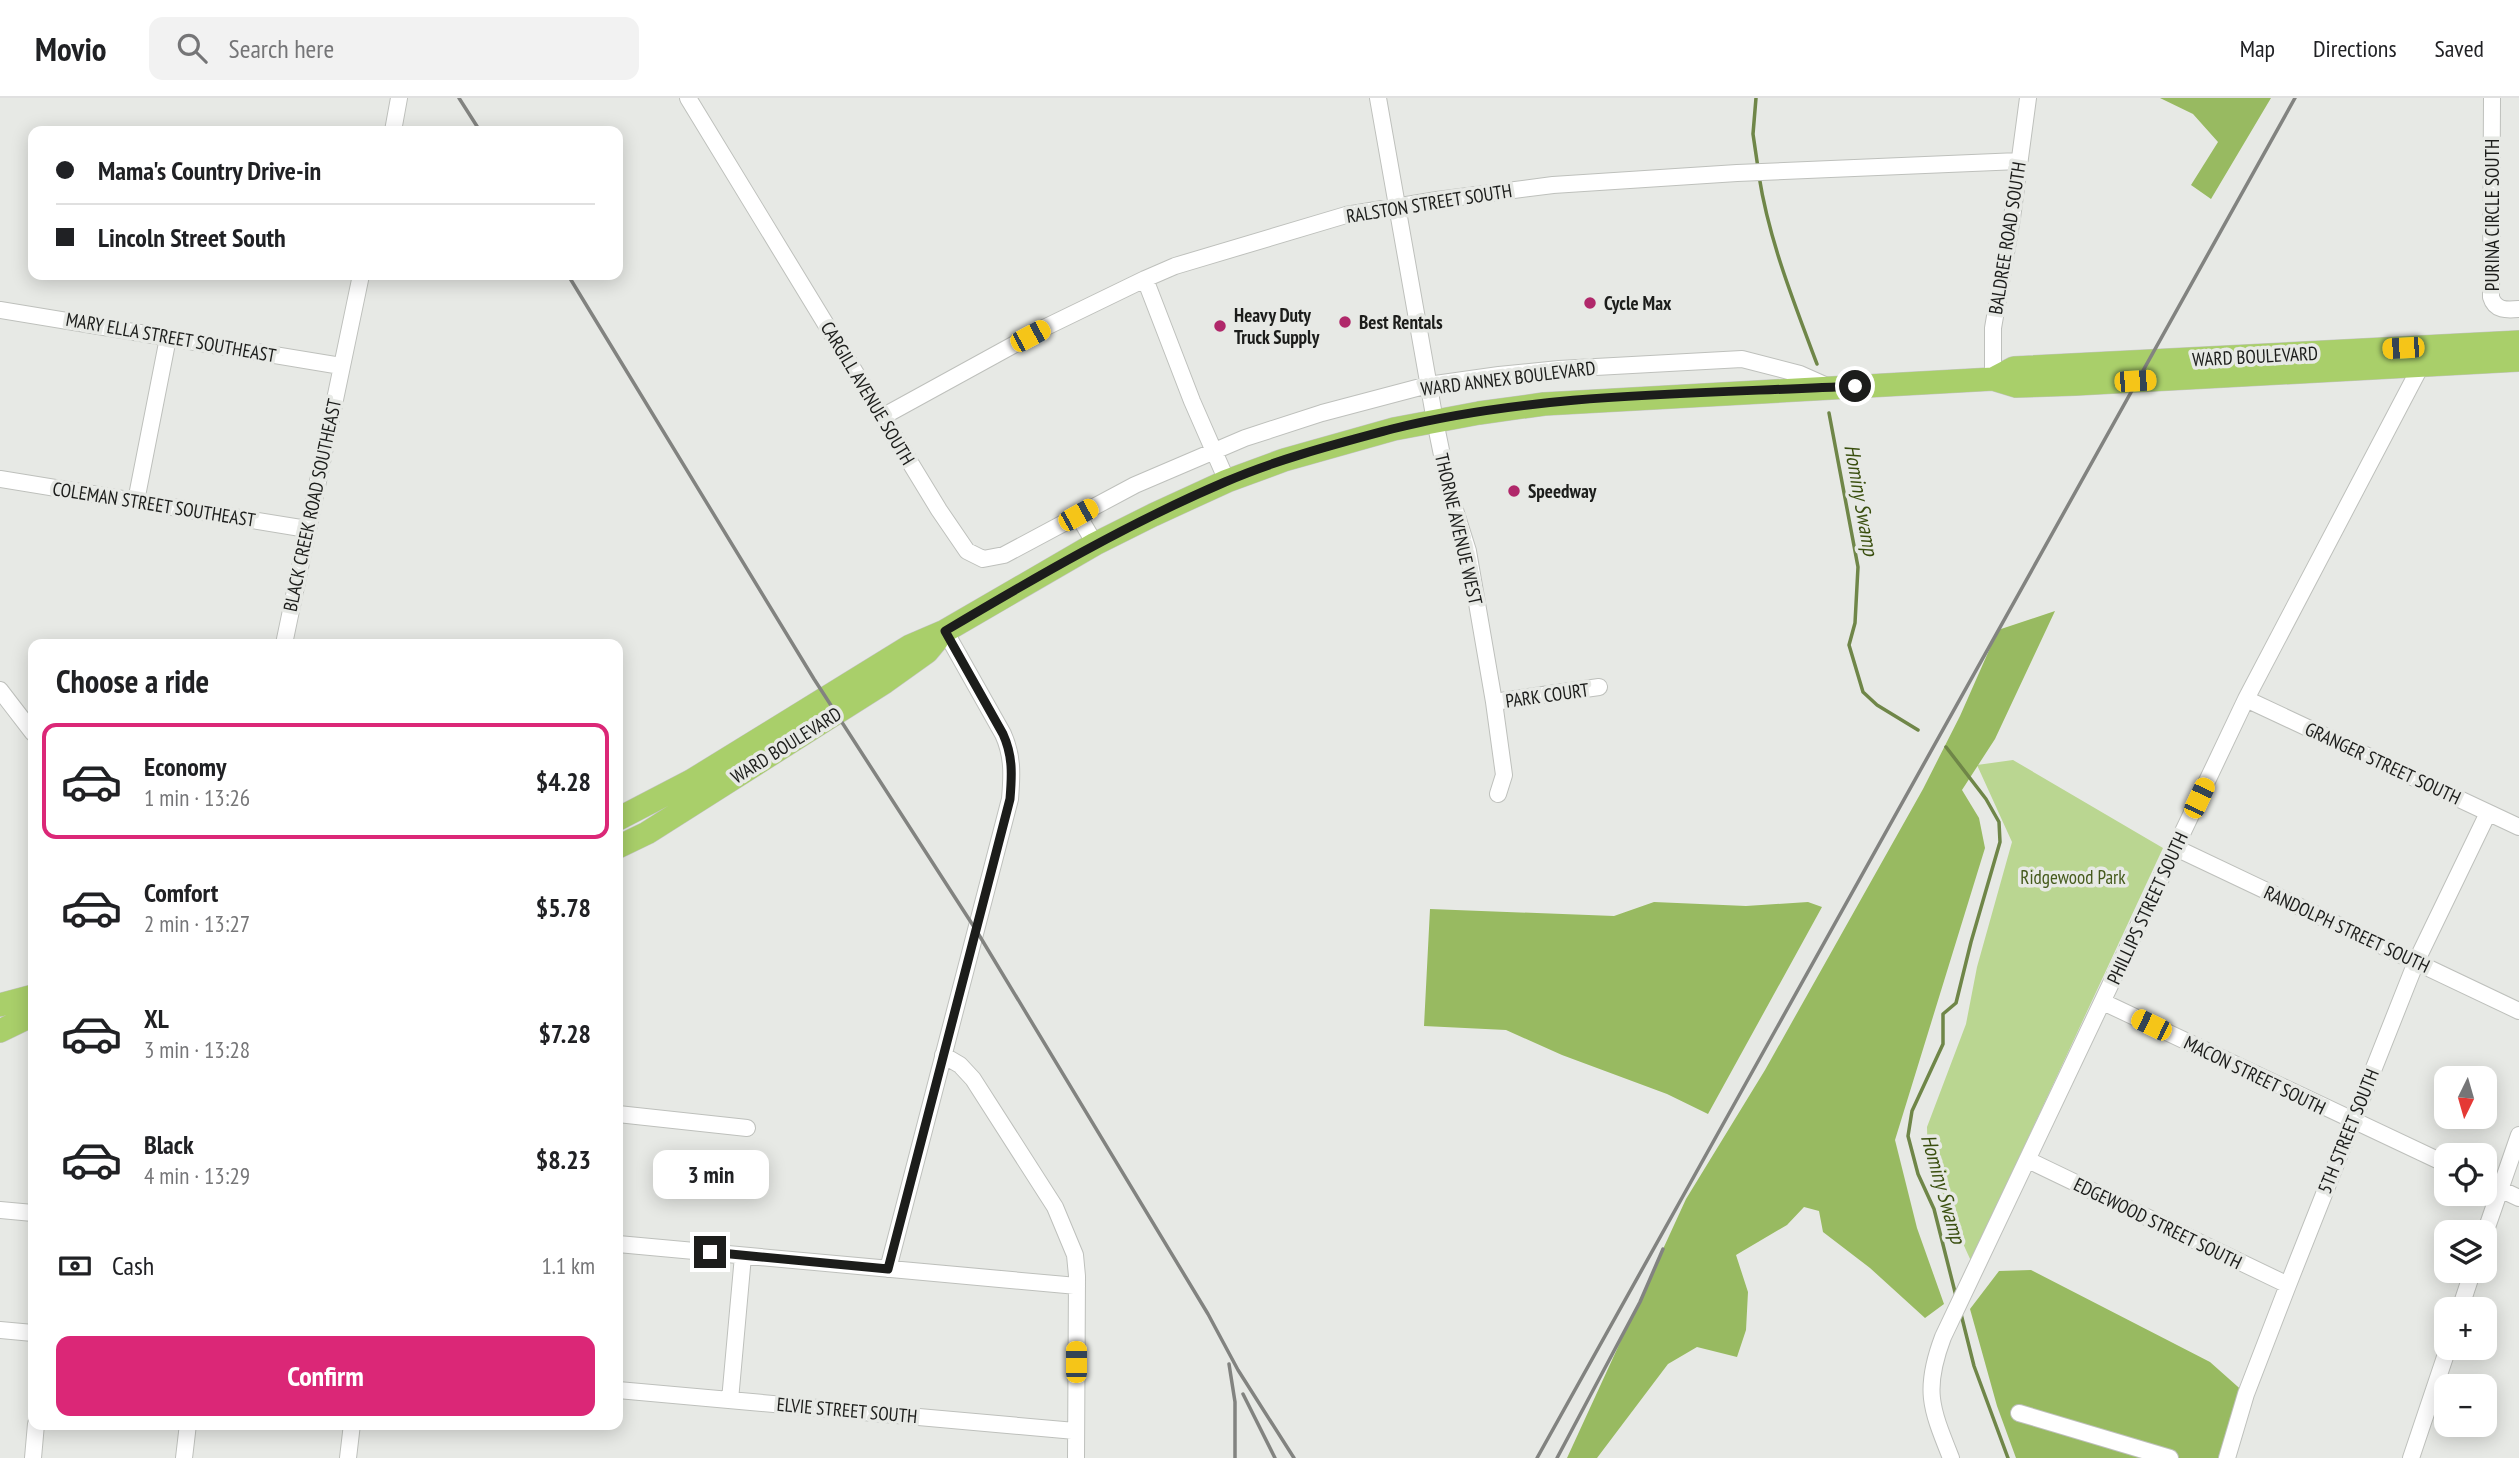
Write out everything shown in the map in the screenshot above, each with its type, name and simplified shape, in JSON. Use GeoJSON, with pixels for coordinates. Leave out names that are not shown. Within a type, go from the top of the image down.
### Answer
{"type":"FeatureCollection","features":[{"type":"Feature","properties":{"kind":"highway","name":"WARD BOULEVARD"},"geometry":{"type":"LineString","coordinates":[[2426,356],[2519,342]]}},
{"type":"Feature","properties":{"kind":"highway","name":"WARD BOULEVARD"},"geometry":{"type":"LineString","coordinates":[[623,816],[691,781],[910,646],[945,631],[1095,544],[1227,481],[1326,447],[1435,421],[1544,404],[1993,379],[2014,369],[2426,356],[2519,360]]}},
{"type":"Feature","properties":{"kind":"highway","name":"WARD BOULEVARD"},"geometry":{"type":"LineString","coordinates":[[623,845],[647,833],[885,682],[927,652],[945,631]]}},
{"type":"Feature","properties":{"kind":"highway"},"geometry":{"type":"LineString","coordinates":[[0,1005],[28,997]]}},
{"type":"Feature","properties":{"kind":"highway"},"geometry":{"type":"LineString","coordinates":[[0,1031],[28,1017]]}},
{"type":"Feature","properties":{"kind":"highway"},"geometry":{"type":"LineString","coordinates":[[0,1031],[28,1023]]}},
{"type":"Feature","properties":{"kind":"street"},"geometry":{"type":"LineString","coordinates":[[394,126],[399,98]]}},
{"type":"Feature","properties":{"kind":"street","name":"CARGILL AVENUE SOUTH"},"geometry":{"type":"LineString","coordinates":[[688,98],[964,548],[983,559],[1004,555],[1078,515]]}},
{"type":"Feature","properties":{"kind":"street","name":"THORNE AVENUE WEST"},"geometry":{"type":"LineString","coordinates":[[1378,98],[1435,421],[1450,494],[1468,551],[1504,775],[1498,794]]}},
{"type":"Feature","properties":{"kind":"street","name":"BALDREE ROAD SOUTH"},"geometry":{"type":"LineString","coordinates":[[1993,379],[1993,328],[2028,98]]}},
{"type":"Feature","properties":{"kind":"street","name":"PURINA CIRCLE SOUTH"},"geometry":{"type":"LineString","coordinates":[[2492,98],[2491,297],[2492,302],[2500,308],[2519,309]]}},
{"type":"Feature","properties":{"kind":"street","name":"RALSTON STREET SOUTH"},"geometry":{"type":"LineString","coordinates":[[882,417],[1046,327],[1145,279],[1175,266],[1346,215],[1553,185],[1737,173],[2019,161]]}},
{"type":"Feature","properties":{"kind":"street"},"geometry":{"type":"LineString","coordinates":[[1145,279],[1227,481]]}},
{"type":"Feature","properties":{"kind":"street","name":"BLACK CREEK ROAD SOUTHEAST"},"geometry":{"type":"LineString","coordinates":[[285,639],[360,280]]}},
{"type":"Feature","properties":{"kind":"street","name":"MARY ELLA STREET SOUTHEAST"},"geometry":{"type":"LineString","coordinates":[[0,310],[341,366]]}},
{"type":"Feature","properties":{"kind":"street"},"geometry":{"type":"LineString","coordinates":[[136,501],[168,338]]}},
{"type":"Feature","properties":{"kind":"street","name":"PHILLIPS STREET SOUTH"},"geometry":{"type":"LineString","coordinates":[[1951,1458],[1932,1405],[1931,1381],[1934,1362],[1943,1337],[2246,699],[2426,356]]}},
{"type":"Feature","properties":{"kind":"street","name":"WARD ANNEX BOULEVARD"},"geometry":{"type":"LineString","coordinates":[[1078,515],[1214,450],[1322,412],[1428,385],[1559,369],[1731,359],[1763,363],[1800,374],[1830,387]]}},
{"type":"Feature","properties":{"kind":"street","name":"COLEMAN STREET SOUTHEAST"},"geometry":{"type":"LineString","coordinates":[[0,480],[307,529]]}},
{"type":"Feature","properties":{"kind":"street"},"geometry":{"type":"LineString","coordinates":[[1078,515],[1095,544]]}},
{"type":"Feature","properties":{"kind":"street"},"geometry":{"type":"LineString","coordinates":[[888,1269],[1010,799],[1013,774],[1010,749],[1003,734],[945,631]]}},
{"type":"Feature","properties":{"kind":"street","name":"PARK COURT"},"geometry":{"type":"LineString","coordinates":[[1494,702],[1599,687]]}},
{"type":"Feature","properties":{"kind":"street"},"geometry":{"type":"LineString","coordinates":[[0,690],[28,726]]}},
{"type":"Feature","properties":{"kind":"street","name":"GRANGER STREET SOUTH"},"geometry":{"type":"LineString","coordinates":[[2246,699],[2519,827]]}},
{"type":"Feature","properties":{"kind":"street","name":"5TH STREET SOUTH"},"geometry":{"type":"LineString","coordinates":[[2227,1458],[2246,1394],[2351,1121],[2416,962],[2488,813]]}},
{"type":"Feature","properties":{"kind":"street"},"geometry":{"type":"LineString","coordinates":[[623,857],[647,833]]}},
{"type":"Feature","properties":{"kind":"street","name":"RANDOLPH STREET SOUTH"},"geometry":{"type":"LineString","coordinates":[[2176,848],[2519,1010]]}},
{"type":"Feature","properties":{"kind":"street","name":"MACON STREET SOUTH"},"geometry":{"type":"LineString","coordinates":[[2103,1002],[2434,1159]]}},
{"type":"Feature","properties":{"kind":"street"},"geometry":{"type":"LineString","coordinates":[[943,1055],[960,1065],[973,1079],[1067,1230],[1075,1255],[1077,1286],[1076,1458]]}},
{"type":"Feature","properties":{"kind":"street"},"geometry":{"type":"LineString","coordinates":[[623,1115],[747,1128]]}},
{"type":"Feature","properties":{"kind":"street"},"geometry":{"type":"LineString","coordinates":[[2497,1176],[2519,1135]]}},
{"type":"Feature","properties":{"kind":"street","name":"EDGEWOOD STREET SOUTH"},"geometry":{"type":"LineString","coordinates":[[2028,1160],[2288,1285]]}},
{"type":"Feature","properties":{"kind":"street"},"geometry":{"type":"LineString","coordinates":[[2497,1187],[2519,1198]]}},
{"type":"Feature","properties":{"kind":"street"},"geometry":{"type":"LineString","coordinates":[[0,1210],[28,1213]]}},
{"type":"Feature","properties":{"kind":"street"},"geometry":{"type":"LineString","coordinates":[[623,1244],[1077,1286]]}},
{"type":"Feature","properties":{"kind":"street"},"geometry":{"type":"LineString","coordinates":[[730,1400],[743,1255]]}},
{"type":"Feature","properties":{"kind":"street"},"geometry":{"type":"LineString","coordinates":[[0,1330],[28,1333]]}},
{"type":"Feature","properties":{"kind":"street"},"geometry":{"type":"LineString","coordinates":[[2411,1458],[2444,1360]]}},
{"type":"Feature","properties":{"kind":"street","name":"ELVIE STREET SOUTH"},"geometry":{"type":"LineString","coordinates":[[623,1390],[1075,1431]]}},
{"type":"Feature","properties":{"kind":"street"},"geometry":{"type":"LineString","coordinates":[[2019,1413],[2170,1458]]}},
{"type":"Feature","properties":{"kind":"street"},"geometry":{"type":"LineString","coordinates":[[33,1458],[35,1430]]}},
{"type":"Feature","properties":{"kind":"street"},"geometry":{"type":"LineString","coordinates":[[184,1458],[187,1430]]}},
{"type":"Feature","properties":{"kind":"street"},"geometry":{"type":"LineString","coordinates":[[348,1458],[351,1430]]}},
{"type":"Feature","properties":{"kind":"green space"},"geometry":{"type":"Polygon","coordinates":[[[2160,98],[2271,98],[2211,199],[2191,185],[2218,142],[2193,114],[2160,98]]]}},
{"type":"Feature","properties":{"kind":"green space"},"geometry":{"type":"Polygon","coordinates":[[[2055,611],[1995,739],[1962,790],[1979,818],[1985,848],[1895,1140],[1917,1228],[1944,1304],[1925,1318],[1870,1268],[1823,1232],[1819,1211],[1804,1207],[1787,1225],[1736,1255],[1748,1292],[1746,1330],[1737,1357],[1697,1347],[1668,1364],[1597,1458],[1567,1458],[1686,1199],[1765,1070],[1923,789],[1960,716],[1998,630],[2055,611]]]}},
{"type":"Feature","properties":{"kind":"green space","name":"Ridgewood Park"},"geometry":{"type":"Polygon","coordinates":[[[2013,760],[2163,848],[1971,1261],[1928,1167],[1927,1127],[1966,1024],[1977,967],[2012,842],[1977,765],[2013,760]]]}},
{"type":"Feature","properties":{"kind":"green space"},"geometry":{"type":"Polygon","coordinates":[[[1654,902],[1746,906],[1808,902],[1822,907],[1708,1114],[1667,1094],[1562,1055],[1506,1030],[1424,1026],[1430,909],[1614,916],[1654,902]]]}},
{"type":"Feature","properties":{"kind":"green space"},"geometry":{"type":"Polygon","coordinates":[[[2031,1270],[2210,1362],[2246,1394],[2227,1458],[2016,1458],[1997,1406],[1970,1309],[1999,1271],[2031,1270]]]}},
{"type":"Feature","properties":{"kind":"waterway","name":"Hominy Swamp"},"geometry":{"type":"LineString","coordinates":[[1756,98],[1753,134],[1758,168]]}},
{"type":"Feature","properties":{"kind":"waterway","name":"Hominy Swamp"},"geometry":{"type":"LineString","coordinates":[[1759,176],[1776,248],[1817,364]]}},
{"type":"Feature","properties":{"kind":"waterway","name":"Hominy Swamp"},"geometry":{"type":"LineString","coordinates":[[1829,413],[1858,567],[1855,623],[1849,645],[1863,692],[1877,705],[1918,730]]}},
{"type":"Feature","properties":{"kind":"waterway","name":"Hominy Swamp"},"geometry":{"type":"LineString","coordinates":[[1946,747],[1986,799],[1999,822],[2000,842],[1956,1003],[1943,1014],[1943,1044],[1912,1111],[1908,1136],[1918,1174],[1934,1209],[1956,1296]]}},
{"type":"Feature","properties":{"kind":"waterway","name":"Hominy Swamp"},"geometry":{"type":"LineString","coordinates":[[1961,1314],[1974,1366],[2008,1458]]}},
{"type":"Feature","properties":{"kind":"railway"},"geometry":{"type":"LineString","coordinates":[[459,98],[477,126]]}},
{"type":"Feature","properties":{"kind":"railway"},"geometry":{"type":"LineString","coordinates":[[1537,1458],[2295,98]]}},
{"type":"Feature","properties":{"kind":"railway"},"geometry":{"type":"LineString","coordinates":[[571,280],[814,679],[976,930],[1208,1314],[1238,1370],[1294,1458]]}},
{"type":"Feature","properties":{"kind":"railway"},"geometry":{"type":"LineString","coordinates":[[1557,1458],[1640,1302],[1663,1249]]}},
{"type":"Feature","properties":{"kind":"railway"},"geometry":{"type":"LineString","coordinates":[[1229,1364],[1235,1402],[1235,1458]]}},
{"type":"Feature","properties":{"kind":"railway"},"geometry":{"type":"LineString","coordinates":[[1243,1394],[1275,1458]]}},
{"type":"Feature","properties":{"kind":"place","name":"Cycle Max"},"geometry":{"type":"Point","coordinates":[1590,303]}},
{"type":"Feature","properties":{"kind":"place","name":"Best Rentals"},"geometry":{"type":"Point","coordinates":[1345,322]}},
{"type":"Feature","properties":{"kind":"place","name":"Heavy Duty Truck Supply"},"geometry":{"type":"Point","coordinates":[1220,326]}},
{"type":"Feature","properties":{"kind":"place","name":"Speedway"},"geometry":{"type":"Point","coordinates":[1514,491]}},
{"type":"Feature","properties":{"kind":"route"},"geometry":{"type":"LineString","coordinates":[[710,1252],[888,1269],[1010,799],[1013,774],[1010,749],[1003,734],[945,631],[1095,544],[1153,514],[1227,481],[1326,447],[1394,429],[1544,404],[1855,386]]}}]}
